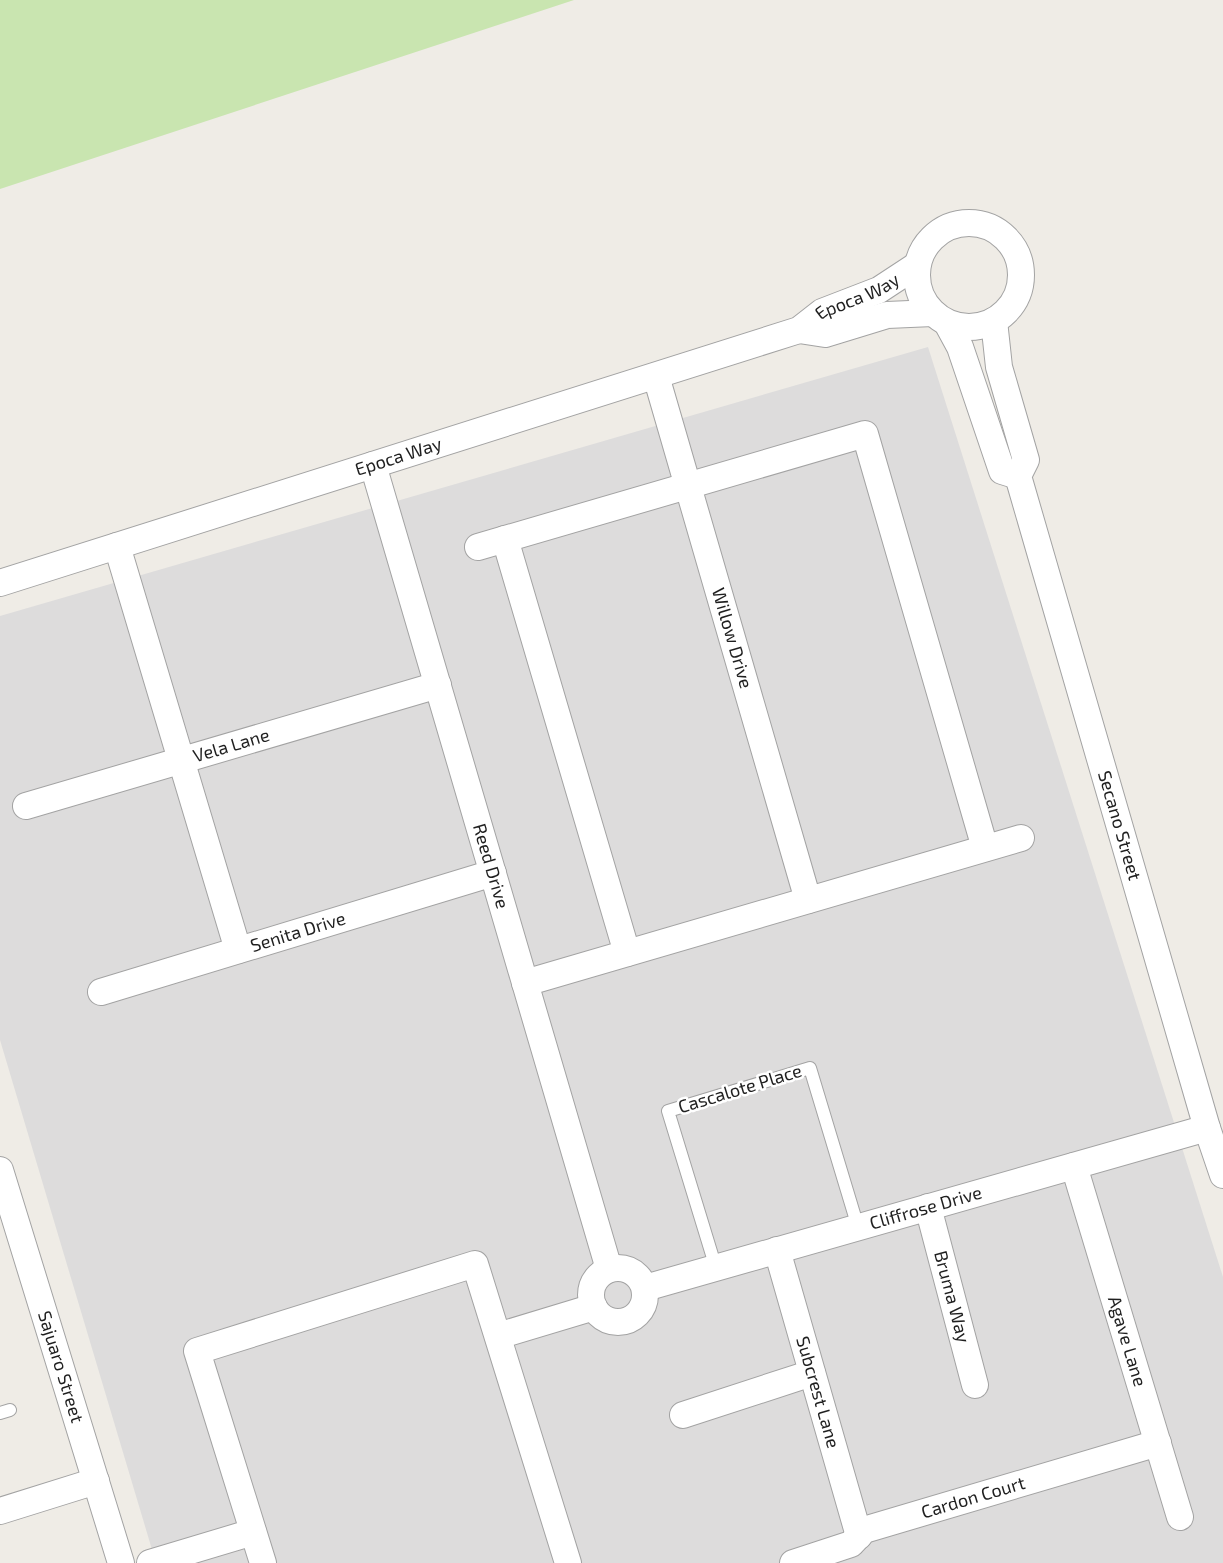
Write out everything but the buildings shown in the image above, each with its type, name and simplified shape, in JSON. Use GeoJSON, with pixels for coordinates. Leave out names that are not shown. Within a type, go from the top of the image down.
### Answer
{"type":"FeatureCollection","features":[{"type":"Feature","properties":{"kind":"street"},"geometry":{"type":"LineString","coordinates":[[940,318],[962,327],[979,327],[994,321],[1007,311],[1016,297],[1021,281],[1020,265],[1014,248],[1002,234],[986,225],[968,222],[950,225],[934,234],[923,248],[917,265],[917,283],[923,300],[940,318],[960,347],[1002,471],[1018,476]]}},
{"type":"Feature","properties":{"kind":"street","name":"Epoca Way"},"geometry":{"type":"LineString","coordinates":[[0,584],[799,330],[822,312],[879,290],[917,265]]}},
{"type":"Feature","properties":{"kind":"street","name":"Epoca Way"},"geometry":{"type":"LineString","coordinates":[[799,330],[825,334],[887,315],[940,318]]}},
{"type":"Feature","properties":{"kind":"street","name":"Secano Street"},"geometry":{"type":"LineString","coordinates":[[994,321],[999,367],[1026,460],[1018,476],[1207,1128],[1223,1175]]}},
{"type":"Feature","properties":{"kind":"street","name":"Willow Drive"},"geometry":{"type":"LineString","coordinates":[[656,376],[808,900]]}},
{"type":"Feature","properties":{"kind":"street"},"geometry":{"type":"LineString","coordinates":[[478,548],[865,434],[985,848]]}},
{"type":"Feature","properties":{"kind":"street","name":"Reed Drive"},"geometry":{"type":"LineString","coordinates":[[374,465],[609,1269]]}},
{"type":"Feature","properties":{"kind":"street"},"geometry":{"type":"LineString","coordinates":[[505,539],[627,953]]}},
{"type":"Feature","properties":{"kind":"street"},"geometry":{"type":"LineString","coordinates":[[117,546],[238,950]]}},
{"type":"Feature","properties":{"kind":"street","name":"Vela Lane"},"geometry":{"type":"LineString","coordinates":[[26,806],[438,685]]}},
{"type":"Feature","properties":{"kind":"street"},"geometry":{"type":"LineString","coordinates":[[525,983],[1021,838]]}},
{"type":"Feature","properties":{"kind":"street","name":"Senita Drive"},"geometry":{"type":"LineString","coordinates":[[101,992],[493,873]]}},
{"type":"Feature","properties":{"kind":"street","name":"Cliffrose Drive"},"geometry":{"type":"LineString","coordinates":[[645,1288],[1207,1128]]}},
{"type":"Feature","properties":{"kind":"street","name":"Agave Lane"},"geometry":{"type":"LineString","coordinates":[[1074,1166],[1180,1517]]}},
{"type":"Feature","properties":{"kind":"street","name":"Sajuaro Street"},"geometry":{"type":"LineString","coordinates":[[0,1170],[121,1563]]}},
{"type":"Feature","properties":{"kind":"street","name":"Bruma Way"},"geometry":{"type":"LineString","coordinates":[[928,1207],[975,1385]]}},
{"type":"Feature","properties":{"kind":"street","name":"Subcrest Lane"},"geometry":{"type":"LineString","coordinates":[[777,1250],[859,1536]]}},
{"type":"Feature","properties":{"kind":"street"},"geometry":{"type":"LineString","coordinates":[[262,1563],[197,1351],[475,1264],[568,1563]]}},
{"type":"Feature","properties":{"kind":"street"},"geometry":{"type":"LineString","coordinates":[[609,1269],[628,1269],[641,1280],[645,1288],[646,1296],[639,1313],[624,1322],[607,1320],[599,1314],[591,1298],[592,1289],[601,1273],[609,1269]]}},
{"type":"Feature","properties":{"kind":"street"},"geometry":{"type":"LineString","coordinates":[[498,1336],[594,1307]]}},
{"type":"Feature","properties":{"kind":"street"},"geometry":{"type":"LineString","coordinates":[[683,1414],[813,1373]]}},
{"type":"Feature","properties":{"kind":"street","name":"Cardon Court"},"geometry":{"type":"LineString","coordinates":[[793,1563],[851,1544],[864,1530],[1158,1443]]}},
{"type":"Feature","properties":{"kind":"street"},"geometry":{"type":"LineString","coordinates":[[0,1511],[96,1481]]}},
{"type":"Feature","properties":{"kind":"street"},"geometry":{"type":"LineString","coordinates":[[150,1563],[253,1532]]}},
{"type":"Feature","properties":{"kind":"lane","name":"Cascalote Place"},"geometry":{"type":"LineString","coordinates":[[716,1268],[668,1111],[810,1068],[858,1227]]}},
{"type":"Feature","properties":{"kind":"shaded area"},"geometry":{"type":"Polygon","coordinates":[[[928,347],[1223,1277],[1223,1563],[156,1563],[0,1040],[0,616],[928,347]]]}},
{"type":"Feature","properties":{"kind":"green space"},"geometry":{"type":"Polygon","coordinates":[[[0,0],[574,0],[0,189],[0,0]]]}}]}
